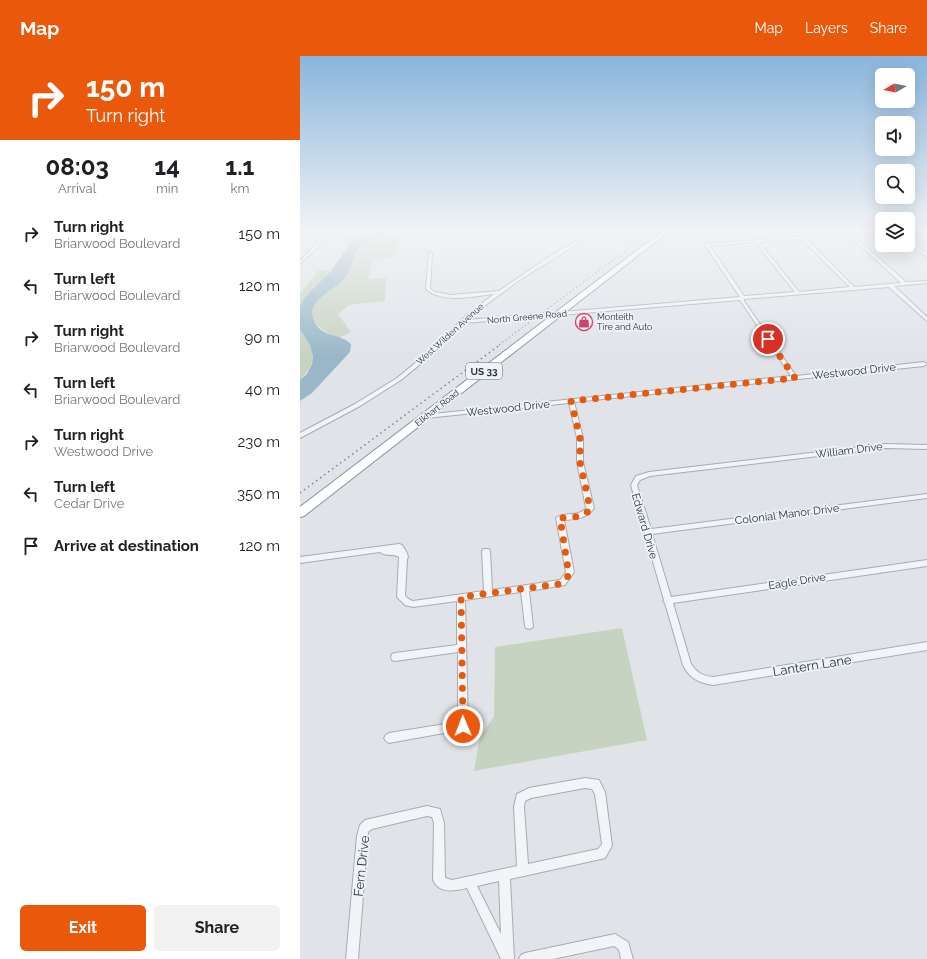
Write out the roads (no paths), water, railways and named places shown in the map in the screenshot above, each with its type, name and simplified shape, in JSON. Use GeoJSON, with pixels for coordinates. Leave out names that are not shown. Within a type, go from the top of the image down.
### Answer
{"type":"FeatureCollection","features":[{"type":"Feature","properties":{"kind":"highway","name":"Elkhart Road"},"geometry":{"type":"LineString","coordinates":[[300,512],[614,271]]}},
{"type":"Feature","properties":{"kind":"street"},"geometry":{"type":"LineString","coordinates":[[429,271],[428,289],[432,293],[447,296],[499,292]]}},
{"type":"Feature","properties":{"kind":"street","name":"West Wilden Avenue"},"geometry":{"type":"LineString","coordinates":[[300,436],[398,379],[424,359],[462,322],[499,292],[529,271]]}},
{"type":"Feature","properties":{"kind":"street"},"geometry":{"type":"LineString","coordinates":[[725,271],[742,298],[742,301],[795,378]]}},
{"type":"Feature","properties":{"kind":"street"},"geometry":{"type":"LineString","coordinates":[[780,271],[798,293]]}},
{"type":"Feature","properties":{"kind":"street"},"geometry":{"type":"LineString","coordinates":[[836,271],[853,288]]}},
{"type":"Feature","properties":{"kind":"street"},"geometry":{"type":"LineString","coordinates":[[891,271],[905,284]]}},
{"type":"Feature","properties":{"kind":"street","name":"North Greene Road"},"geometry":{"type":"LineString","coordinates":[[462,322],[927,282]]}},
{"type":"Feature","properties":{"kind":"street"},"geometry":{"type":"LineString","coordinates":[[890,285],[927,320]]}},
{"type":"Feature","properties":{"kind":"street","name":"Westwood Drive"},"geometry":{"type":"LineString","coordinates":[[426,416],[924,364]]}},
{"type":"Feature","properties":{"kind":"street"},"geometry":{"type":"LineString","coordinates":[[300,560],[394,546],[401,548],[404,557],[401,593],[403,600],[413,604],[559,584],[568,577],[570,572],[560,518],[584,515],[588,513],[590,508],[580,462],[580,438],[571,401]]}},
{"type":"Feature","properties":{"kind":"street","name":"William Drive"},"geometry":{"type":"LineString","coordinates":[[770,460],[886,446],[927,447]]}},
{"type":"Feature","properties":{"kind":"street","name":"Edward Drive"},"geometry":{"type":"LineString","coordinates":[[697,677],[691,672],[687,665],[634,488],[634,482],[638,478],[649,474],[770,460]]}},
{"type":"Feature","properties":{"kind":"street","name":"Colonial Manor Drive"},"geometry":{"type":"LineString","coordinates":[[647,532],[927,496]]}},
{"type":"Feature","properties":{"kind":"street"},"geometry":{"type":"LineString","coordinates":[[300,565],[392,551],[400,553],[404,557]]}},
{"type":"Feature","properties":{"kind":"street"},"geometry":{"type":"LineString","coordinates":[[486,551],[488,593]]}},
{"type":"Feature","properties":{"kind":"street","name":"Eagle Drive"},"geometry":{"type":"LineString","coordinates":[[667,601],[927,562]]}},
{"type":"Feature","properties":{"kind":"street"},"geometry":{"type":"LineString","coordinates":[[525,588],[529,626]]}},
{"type":"Feature","properties":{"kind":"street"},"geometry":{"type":"LineString","coordinates":[[390,738],[463,726],[461,597]]}},
{"type":"Feature","properties":{"kind":"street","name":"Lantern Lane"},"geometry":{"type":"LineString","coordinates":[[697,677],[713,681],[927,646]]}},
{"type":"Feature","properties":{"kind":"street"},"geometry":{"type":"LineString","coordinates":[[395,657],[462,648]]}},
{"type":"Feature","properties":{"kind":"street"},"geometry":{"type":"LineString","coordinates":[[507,959],[470,883],[504,876],[523,870],[597,855],[605,850],[607,840],[600,792],[594,784],[585,783],[529,793],[521,798],[519,807],[523,870]]}},
{"type":"Feature","properties":{"kind":"street","name":"Fern Drive"},"geometry":{"type":"LineString","coordinates":[[352,959],[362,836],[364,829],[369,824],[428,811],[436,813],[438,823],[439,880],[447,886],[470,883]]}},
{"type":"Feature","properties":{"kind":"street"},"geometry":{"type":"LineString","coordinates":[[504,876],[507,959]]}},
{"type":"Feature","properties":{"kind":"street"},"geometry":{"type":"LineString","coordinates":[[525,959],[615,940],[624,946],[627,959]]}},
{"type":"Feature","properties":{"kind":"water"},"geometry":{"type":"Polygon","coordinates":[[[348,271],[341,282],[321,297],[317,302],[312,312],[313,318],[316,325],[320,329],[346,340],[351,344],[350,352],[312,393],[300,401],[300,380],[307,374],[312,364],[313,356],[310,345],[300,330],[300,306],[305,297],[330,272],[348,271]]]}},
{"type":"Feature","properties":{"kind":"railway"},"geometry":{"type":"LineString","coordinates":[[499,345],[598,271]]}},
{"type":"Feature","properties":{"kind":"railway"},"geometry":{"type":"LineString","coordinates":[[300,493],[501,344]]}},
{"type":"Feature","properties":{"kind":"place","name":"Monteith Tire and Auto"},"geometry":{"type":"Point","coordinates":[584,322]}}]}
